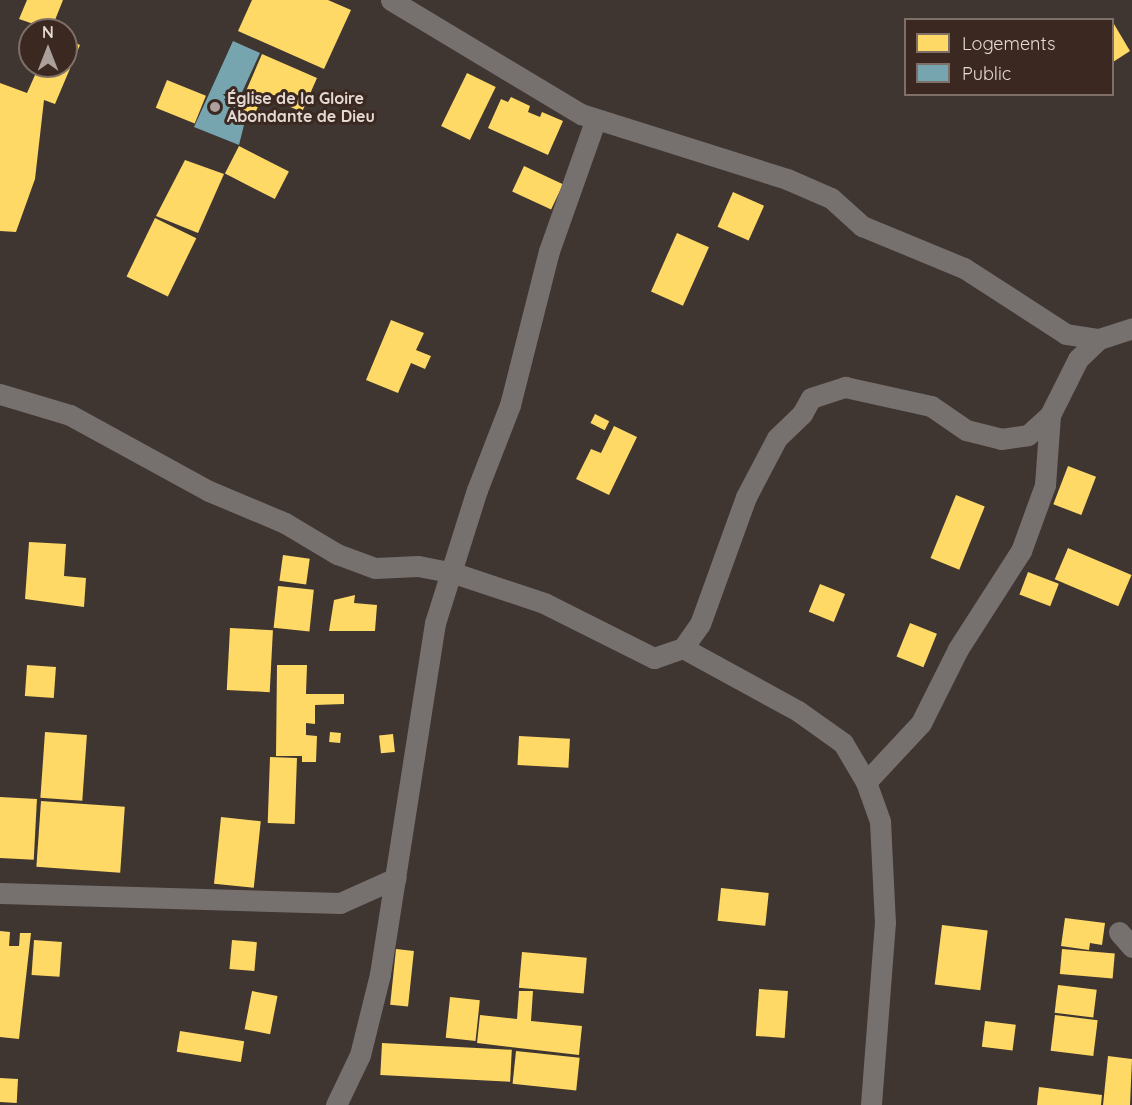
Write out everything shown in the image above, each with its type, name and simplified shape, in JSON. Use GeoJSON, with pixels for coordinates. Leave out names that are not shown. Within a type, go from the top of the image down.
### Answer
{"type":"FeatureCollection","features":[{"type":"Feature","properties":{"kind":"street"},"geometry":{"type":"LineString","coordinates":[[391,0],[595,121],[787,179],[822,194],[862,226],[964,268],[1066,334],[1099,339]]}},
{"type":"Feature","properties":{"kind":"street"},"geometry":{"type":"LineString","coordinates":[[336,1105],[360,1054],[380,974],[396,878],[415,728],[433,635],[454,573],[477,490],[510,405],[549,251],[595,121]]}},
{"type":"Feature","properties":{"kind":"street"},"geometry":{"type":"LineString","coordinates":[[0,394],[70,416],[209,491],[285,522],[337,554],[375,568],[418,566],[454,573],[544,603],[654,658],[682,648],[700,624],[746,497],[777,438],[802,414],[811,398],[845,387],[859,389],[931,406],[966,430],[1001,439],[1028,435],[1050,415],[1078,358],[1099,339],[1132,328]]}},
{"type":"Feature","properties":{"kind":"street"},"geometry":{"type":"LineString","coordinates":[[866,782],[921,723],[958,649],[1021,551],[1045,485],[1050,415]]}},
{"type":"Feature","properties":{"kind":"street"},"geometry":{"type":"LineString","coordinates":[[682,648],[816,724],[843,743],[866,782],[879,821],[885,921],[871,1105]]}},
{"type":"Feature","properties":{"kind":"street"},"geometry":{"type":"LineString","coordinates":[[0,893],[340,903],[396,878]]}},
{"type":"Feature","properties":{"kind":"building: Logements"},"geometry":{"type":"Polygon","coordinates":[[[27,0],[63,0],[56,18],[19,18],[27,0]]]}},
{"type":"Feature","properties":{"kind":"building: Logements"},"geometry":{"type":"Polygon","coordinates":[[[252,0],[328,0],[351,10],[324,69],[238,31],[252,0]]]}},
{"type":"Feature","properties":{"kind":"building: Logements"},"geometry":{"type":"Polygon","coordinates":[[[1114,24],[1130,51],[1114,61],[1114,24]]]}},
{"type":"Feature","properties":{"kind":"building: Logements"},"geometry":{"type":"Polygon","coordinates":[[[262,54],[317,78],[302,112],[263,95],[253,118],[237,112],[262,54]]]}},
{"type":"Feature","properties":{"kind":"building: Logements"},"geometry":{"type":"Polygon","coordinates":[[[467,73],[496,87],[470,140],[441,126],[467,73]]]}},
{"type":"Feature","properties":{"kind":"building: Logements"},"geometry":{"type":"Polygon","coordinates":[[[34,78],[66,78],[55,104],[44,100],[35,179],[16,232],[0,231],[0,83],[27,93],[34,78]]]}},
{"type":"Feature","properties":{"kind":"building: Logements"},"geometry":{"type":"Polygon","coordinates":[[[167,80],[206,96],[195,124],[156,108],[167,80]]]}},
{"type":"Feature","properties":{"kind":"building: Logements"},"geometry":{"type":"Polygon","coordinates":[[[511,97],[530,106],[528,112],[540,117],[542,112],[563,121],[548,155],[488,128],[501,99],[508,102],[511,97]]]}},
{"type":"Feature","properties":{"kind":"building: Logements"},"geometry":{"type":"Polygon","coordinates":[[[239,146],[289,171],[275,199],[225,174],[239,146]]]}},
{"type":"Feature","properties":{"kind":"building: Logements"},"geometry":{"type":"Polygon","coordinates":[[[185,160],[224,174],[198,233],[156,216],[185,160]]]}},
{"type":"Feature","properties":{"kind":"building: Logements"},"geometry":{"type":"Polygon","coordinates":[[[524,166],[563,184],[551,210],[512,191],[524,166]]]}},
{"type":"Feature","properties":{"kind":"building: Logements"},"geometry":{"type":"Polygon","coordinates":[[[733,192],[764,206],[749,241],[718,227],[733,192]]]}},
{"type":"Feature","properties":{"kind":"building: Logements"},"geometry":{"type":"Polygon","coordinates":[[[155,218],[196,238],[168,297],[127,276],[155,218]]]}},
{"type":"Feature","properties":{"kind":"building: Logements"},"geometry":{"type":"Polygon","coordinates":[[[677,233],[709,247],[683,306],[651,291],[677,233]]]}},
{"type":"Feature","properties":{"kind":"building: Logements"},"geometry":{"type":"Polygon","coordinates":[[[391,320],[424,333],[416,350],[431,356],[425,369],[411,363],[398,393],[366,380],[391,320]]]}},
{"type":"Feature","properties":{"kind":"building: Logements"},"geometry":{"type":"Polygon","coordinates":[[[595,414],[609,421],[605,430],[590,423],[595,414]]]}},
{"type":"Feature","properties":{"kind":"building: Logements"},"geometry":{"type":"Polygon","coordinates":[[[614,426],[637,437],[609,495],[576,479],[591,449],[601,453],[614,426]]]}},
{"type":"Feature","properties":{"kind":"building: Logements"},"geometry":{"type":"Polygon","coordinates":[[[1068,466],[1096,477],[1081,515],[1053,504],[1068,466]]]}},
{"type":"Feature","properties":{"kind":"building: Logements"},"geometry":{"type":"Polygon","coordinates":[[[956,495],[985,507],[959,570],[931,558],[956,495]]]}},
{"type":"Feature","properties":{"kind":"building: Logements"},"geometry":{"type":"Polygon","coordinates":[[[29,542],[66,544],[64,576],[86,578],[84,607],[25,599],[29,542]]]}},
{"type":"Feature","properties":{"kind":"building: Logements"},"geometry":{"type":"Polygon","coordinates":[[[1068,548],[1132,575],[1118,606],[1055,579],[1068,548]]]}},
{"type":"Feature","properties":{"kind":"building: Logements"},"geometry":{"type":"Polygon","coordinates":[[[283,555],[310,559],[306,585],[279,581],[283,555]]]}},
{"type":"Feature","properties":{"kind":"building: Logements"},"geometry":{"type":"Polygon","coordinates":[[[1028,572],[1059,584],[1050,606],[1019,594],[1028,572]]]}},
{"type":"Feature","properties":{"kind":"building: Logements"},"geometry":{"type":"Polygon","coordinates":[[[820,584],[845,594],[834,622],[809,612],[820,584]]]}},
{"type":"Feature","properties":{"kind":"building: Logements"},"geometry":{"type":"Polygon","coordinates":[[[278,586],[314,590],[309,632],[274,628],[278,586]]]}},
{"type":"Feature","properties":{"kind":"building: Logements"},"geometry":{"type":"Polygon","coordinates":[[[355,595],[354,603],[377,605],[375,631],[329,631],[334,600],[355,595]]]}},
{"type":"Feature","properties":{"kind":"building: Logements"},"geometry":{"type":"Polygon","coordinates":[[[910,623],[937,634],[923,667],[897,656],[910,623]]]}},
{"type":"Feature","properties":{"kind":"building: Logements"},"geometry":{"type":"Polygon","coordinates":[[[230,628],[273,630],[270,692],[227,690],[230,628]]]}},
{"type":"Feature","properties":{"kind":"building: Logements"},"geometry":{"type":"Polygon","coordinates":[[[27,665],[56,667],[54,698],[25,696],[27,665]]]}},
{"type":"Feature","properties":{"kind":"building: Logements"},"geometry":{"type":"Polygon","coordinates":[[[277,665],[307,665],[306,694],[344,694],[344,704],[315,705],[315,724],[306,723],[306,735],[317,736],[316,762],[302,762],[302,756],[276,756],[277,665]]]}},
{"type":"Feature","properties":{"kind":"building: Logements"},"geometry":{"type":"Polygon","coordinates":[[[45,732],[87,735],[82,801],[40,798],[45,732]]]}},
{"type":"Feature","properties":{"kind":"building: Logements"},"geometry":{"type":"Polygon","coordinates":[[[330,732],[341,733],[340,743],[329,742],[330,732]]]}},
{"type":"Feature","properties":{"kind":"building: Logements"},"geometry":{"type":"Polygon","coordinates":[[[393,734],[395,752],[381,753],[379,735],[393,734]]]}},
{"type":"Feature","properties":{"kind":"building: Logements"},"geometry":{"type":"Polygon","coordinates":[[[519,736],[570,739],[568,768],[517,765],[519,736]]]}},
{"type":"Feature","properties":{"kind":"building: Logements"},"geometry":{"type":"Polygon","coordinates":[[[270,757],[297,758],[295,824],[268,823],[270,757]]]}},
{"type":"Feature","properties":{"kind":"building: Logements"},"geometry":{"type":"Polygon","coordinates":[[[0,797],[37,799],[34,860],[0,858],[0,797]]]}},
{"type":"Feature","properties":{"kind":"building: Logements"},"geometry":{"type":"Polygon","coordinates":[[[41,801],[125,807],[120,873],[36,867],[41,801]]]}},
{"type":"Feature","properties":{"kind":"building: Logements"},"geometry":{"type":"Polygon","coordinates":[[[221,817],[261,821],[254,888],[214,884],[221,817]]]}},
{"type":"Feature","properties":{"kind":"building: Logements"},"geometry":{"type":"Polygon","coordinates":[[[721,888],[769,893],[765,926],[718,921],[721,888]]]}},
{"type":"Feature","properties":{"kind":"building: Logements"},"geometry":{"type":"Polygon","coordinates":[[[1065,918],[1105,923],[1102,945],[1090,943],[1089,950],[1061,946],[1065,918]]]}},
{"type":"Feature","properties":{"kind":"building: Logements"},"geometry":{"type":"Polygon","coordinates":[[[942,925],[988,931],[980,990],[935,985],[942,925]]]}},
{"type":"Feature","properties":{"kind":"building: Logements"},"geometry":{"type":"Polygon","coordinates":[[[0,931],[10,932],[9,946],[19,946],[20,933],[31,933],[19,1039],[0,1037],[0,931]]]}},
{"type":"Feature","properties":{"kind":"building: Logements"},"geometry":{"type":"Polygon","coordinates":[[[34,940],[62,942],[59,977],[32,975],[34,940]]]}},
{"type":"Feature","properties":{"kind":"building: Logements"},"geometry":{"type":"Polygon","coordinates":[[[232,940],[257,942],[254,971],[229,969],[232,940]]]}},
{"type":"Feature","properties":{"kind":"building: Logements"},"geometry":{"type":"Polygon","coordinates":[[[396,949],[414,951],[408,1007],[390,1005],[396,949]]]}},
{"type":"Feature","properties":{"kind":"building: Logements"},"geometry":{"type":"Polygon","coordinates":[[[1062,949],[1115,954],[1113,979],[1060,974],[1062,949]]]}},
{"type":"Feature","properties":{"kind":"building: Logements"},"geometry":{"type":"Polygon","coordinates":[[[522,952],[587,958],[584,994],[519,988],[522,952]]]}},
{"type":"Feature","properties":{"kind":"building: Logements"},"geometry":{"type":"Polygon","coordinates":[[[1058,985],[1097,990],[1093,1018],[1055,1013],[1058,985]]]}},
{"type":"Feature","properties":{"kind":"building: Logements"},"geometry":{"type":"Polygon","coordinates":[[[759,989],[788,991],[785,1038],[756,1036],[759,989]]]}},
{"type":"Feature","properties":{"kind":"building: Logements"},"geometry":{"type":"Polygon","coordinates":[[[252,991],[278,996],[270,1034],[245,1029],[252,991]]]}},
{"type":"Feature","properties":{"kind":"building: Logements"},"geometry":{"type":"Polygon","coordinates":[[[519,991],[533,991],[531,1021],[582,1026],[579,1055],[477,1043],[480,1015],[517,1019],[519,991]]]}},
{"type":"Feature","properties":{"kind":"building: Logements"},"geometry":{"type":"Polygon","coordinates":[[[450,997],[480,1000],[476,1041],[446,1038],[450,997]]]}},
{"type":"Feature","properties":{"kind":"building: Logements"},"geometry":{"type":"Polygon","coordinates":[[[1055,1015],[1098,1020],[1093,1056],[1051,1051],[1055,1015]]]}},
{"type":"Feature","properties":{"kind":"building: Logements"},"geometry":{"type":"Polygon","coordinates":[[[985,1021],[1016,1025],[1013,1051],[982,1047],[985,1021]]]}},
{"type":"Feature","properties":{"kind":"building: Logements"},"geometry":{"type":"Polygon","coordinates":[[[180,1031],[244,1041],[241,1062],[177,1052],[180,1031]]]}},
{"type":"Feature","properties":{"kind":"building: Logements"},"geometry":{"type":"Polygon","coordinates":[[[382,1043],[512,1050],[510,1082],[380,1075],[382,1043]]]}},
{"type":"Feature","properties":{"kind":"building: Logements"},"geometry":{"type":"Polygon","coordinates":[[[516,1051],[580,1058],[576,1091],[513,1084],[516,1051]]]}},
{"type":"Feature","properties":{"kind":"building: Logements"},"geometry":{"type":"Polygon","coordinates":[[[1108,1056],[1132,1059],[1130,1105],[1103,1105],[1108,1056]]]}},
{"type":"Feature","properties":{"kind":"building: Logements"},"geometry":{"type":"Polygon","coordinates":[[[0,1078],[18,1079],[17,1103],[0,1102],[0,1078]]]}},
{"type":"Feature","properties":{"kind":"building: Logements"},"geometry":{"type":"Polygon","coordinates":[[[1039,1087],[1102,1095],[1101,1105],[1037,1105],[1039,1087]]]}},
{"type":"Feature","properties":{"kind":"building: Public"},"geometry":{"type":"Polygon","coordinates":[[[233,41],[260,53],[233,112],[246,117],[239,145],[194,127],[233,41]]]}},
{"type":"Feature","properties":{"kind":"place","name":"Église de la Gloire Abondante de Dieu"},"geometry":{"type":"Point","coordinates":[215,107]}}]}
